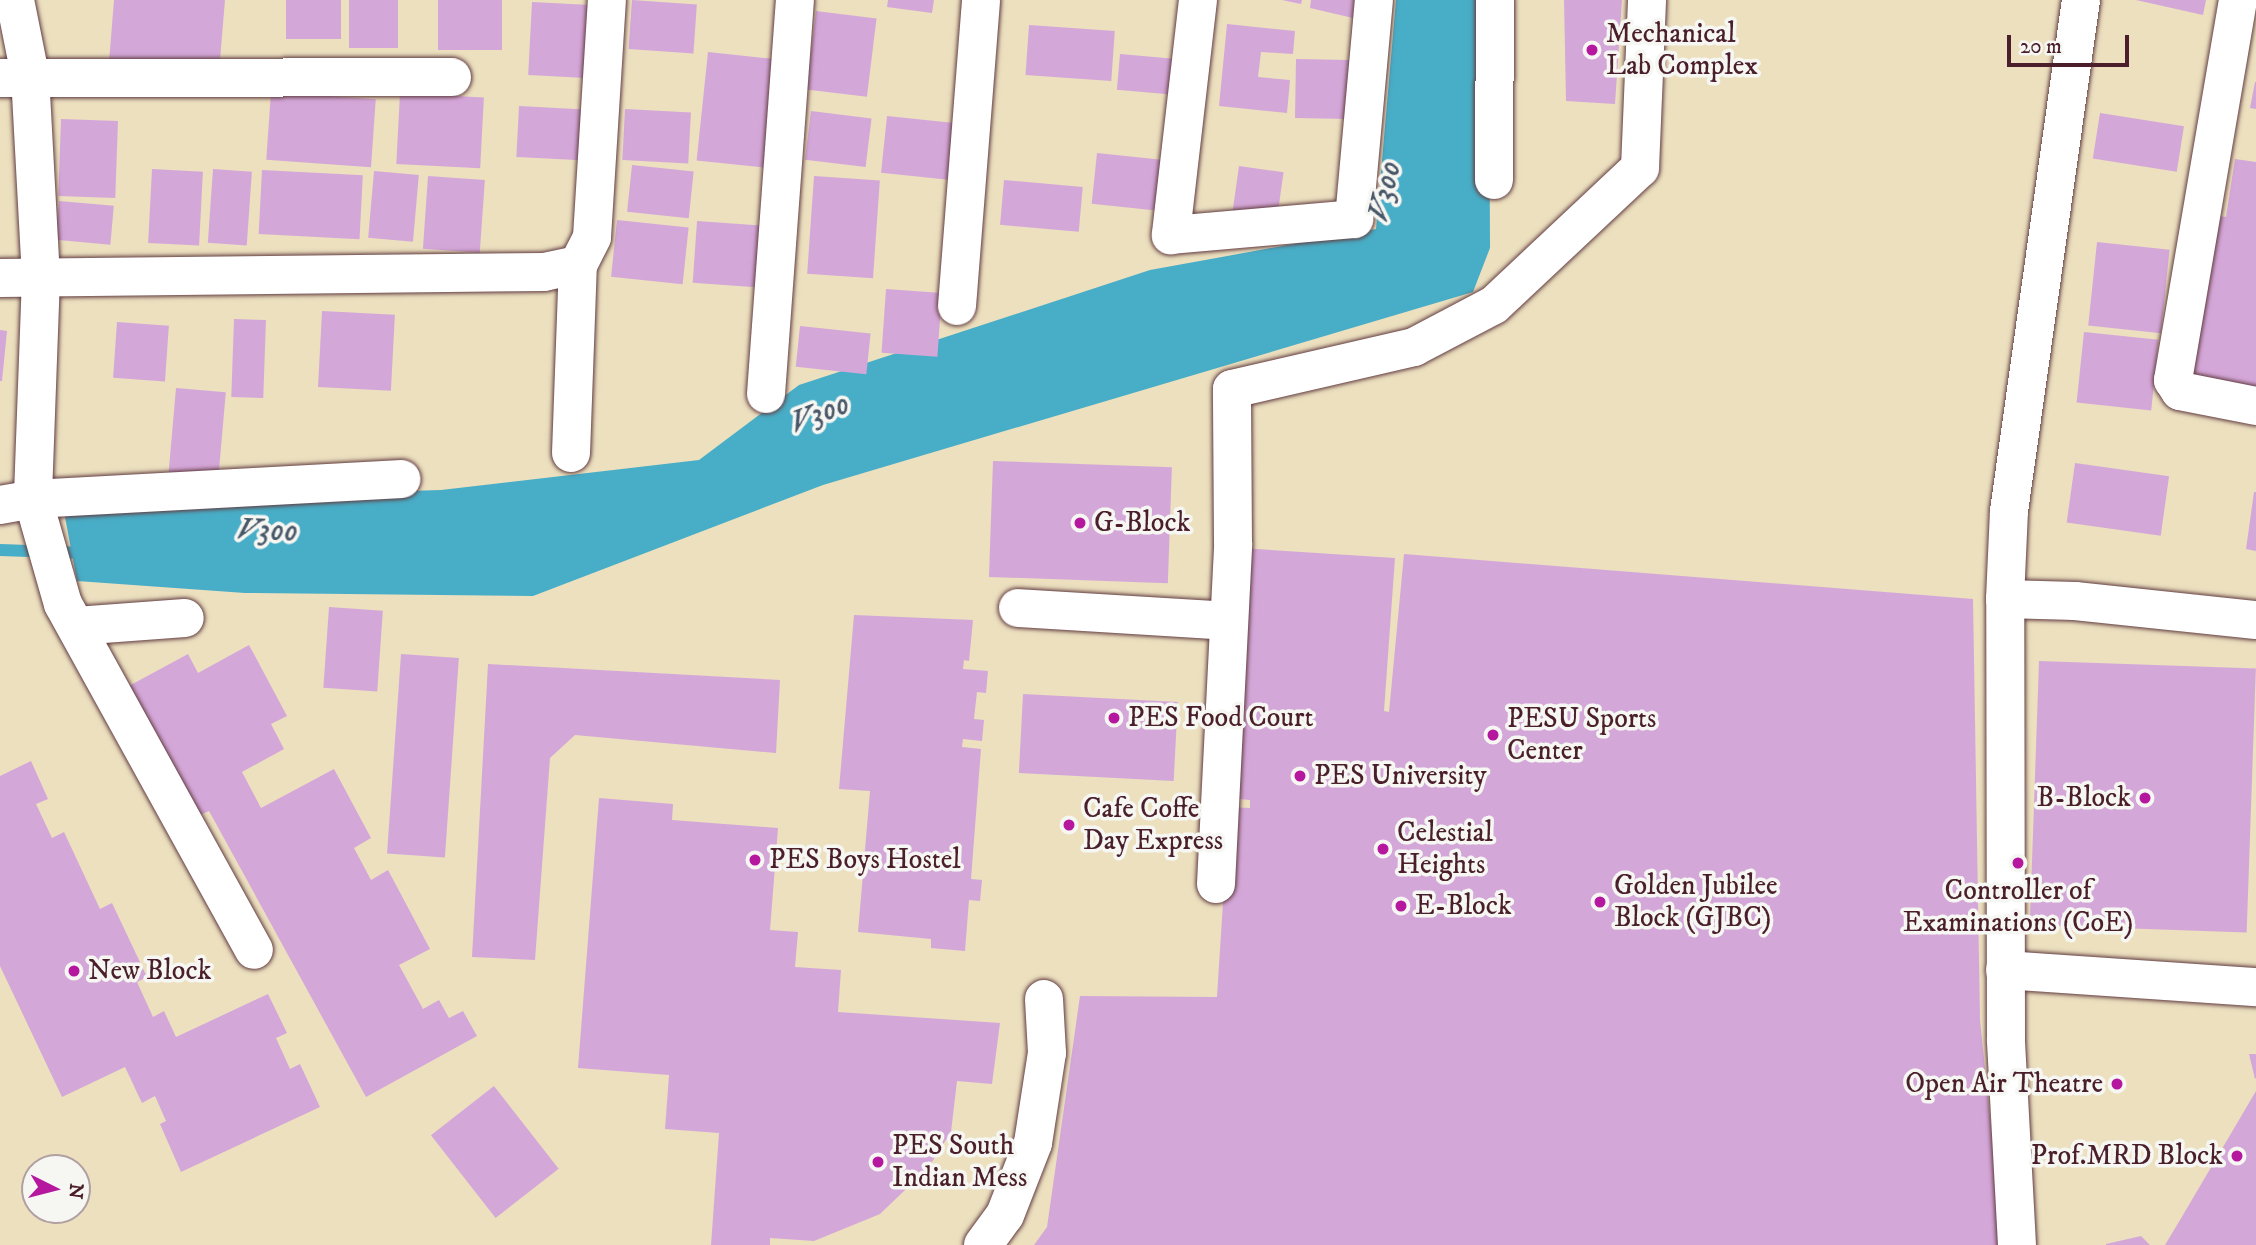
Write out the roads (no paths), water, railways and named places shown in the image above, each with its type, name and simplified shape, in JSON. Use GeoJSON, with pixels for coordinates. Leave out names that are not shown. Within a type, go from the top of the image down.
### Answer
{"type":"FeatureCollection","features":[{"type":"Feature","properties":{"kind":"street"},"geometry":{"type":"LineString","coordinates":[[15,0],[15,77],[41,278],[17,502],[69,615],[254,950]]}},
{"type":"Feature","properties":{"kind":"street"},"geometry":{"type":"LineString","coordinates":[[571,453],[578,265],[592,237],[607,0]]}},
{"type":"Feature","properties":{"kind":"street"},"geometry":{"type":"LineString","coordinates":[[766,394],[795,0]]}},
{"type":"Feature","properties":{"kind":"street"},"geometry":{"type":"LineString","coordinates":[[957,306],[981,0]]}},
{"type":"Feature","properties":{"kind":"street"},"geometry":{"type":"LineString","coordinates":[[1198,0],[1171,235],[1354,219],[1374,0]]}},
{"type":"Feature","properties":{"kind":"street"},"geometry":{"type":"LineString","coordinates":[[1494,180],[1495,0]]}},
{"type":"Feature","properties":{"kind":"street"},"geometry":{"type":"LineString","coordinates":[[1216,884],[1233,543],[1232,389],[1415,347],[1494,305],[1640,168],[1647,0]]}},
{"type":"Feature","properties":{"kind":"street"},"geometry":{"type":"LineString","coordinates":[[2017,1245],[2005,970],[2005,599],[2009,511],[2081,0]]}},
{"type":"Feature","properties":{"kind":"street"},"geometry":{"type":"LineString","coordinates":[[2238,0],[2173,380],[2180,391],[2256,406]]}},
{"type":"Feature","properties":{"kind":"street"},"geometry":{"type":"LineString","coordinates":[[15,77],[452,77]]}},
{"type":"Feature","properties":{"kind":"street"},"geometry":{"type":"LineString","coordinates":[[0,278],[544,272],[578,265]]}},
{"type":"Feature","properties":{"kind":"street"},"geometry":{"type":"LineString","coordinates":[[17,502],[401,479]]}},
{"type":"Feature","properties":{"kind":"street"},"geometry":{"type":"LineString","coordinates":[[2005,599],[2075,601],[2256,620]]}},
{"type":"Feature","properties":{"kind":"street"},"geometry":{"type":"LineString","coordinates":[[1018,608],[1228,621]]}},
{"type":"Feature","properties":{"kind":"street"},"geometry":{"type":"LineString","coordinates":[[69,615],[185,618]]}},
{"type":"Feature","properties":{"kind":"street"},"geometry":{"type":"LineString","coordinates":[[2005,970],[2256,987]]}},
{"type":"Feature","properties":{"kind":"street"},"geometry":{"type":"LineString","coordinates":[[983,1245],[1005,1215],[1033,1143],[1047,1053],[1044,999]]}},
{"type":"Feature","properties":{"kind":"water"},"geometry":{"type":"Polygon","coordinates":[[[1396,0],[1489,0],[1490,248],[1473,292],[823,485],[533,596],[245,593],[77,581],[62,501],[441,490],[699,460],[799,385],[1150,270],[1376,229],[1396,0]]]}},
{"type":"Feature","properties":{"kind":"waterway","name":"V300"},"geometry":{"type":"LineString","coordinates":[[0,550],[87,553]]}},
{"type":"Feature","properties":{"kind":"place","name":"Mechanical Lab Complex"},"geometry":{"type":"Point","coordinates":[1592,50]}},
{"type":"Feature","properties":{"kind":"place","name":"G-Block"},"geometry":{"type":"Point","coordinates":[1080,523]}},
{"type":"Feature","properties":{"kind":"place","name":"PES Food Court"},"geometry":{"type":"Point","coordinates":[1114,718]}},
{"type":"Feature","properties":{"kind":"place","name":"PESU Sports Center"},"geometry":{"type":"Point","coordinates":[1493,735]}},
{"type":"Feature","properties":{"kind":"place","name":"PES University"},"geometry":{"type":"Point","coordinates":[1300,776]}},
{"type":"Feature","properties":{"kind":"place","name":"B-Block"},"geometry":{"type":"Point","coordinates":[2145,798]}},
{"type":"Feature","properties":{"kind":"place","name":"Cafe Coffe Day Express"},"geometry":{"type":"Point","coordinates":[1069,825]}},
{"type":"Feature","properties":{"kind":"place","name":"Celestial Heights"},"geometry":{"type":"Point","coordinates":[1383,849]}},
{"type":"Feature","properties":{"kind":"place","name":"PES Boys Hostel"},"geometry":{"type":"Point","coordinates":[755,860]}},
{"type":"Feature","properties":{"kind":"place","name":"Controller of Examinations (CoE)"},"geometry":{"type":"Point","coordinates":[2018,863]}},
{"type":"Feature","properties":{"kind":"place","name":"Golden Jubilee Block (GJBC)"},"geometry":{"type":"Point","coordinates":[1600,902]}},
{"type":"Feature","properties":{"kind":"place","name":"E-Block"},"geometry":{"type":"Point","coordinates":[1401,906]}},
{"type":"Feature","properties":{"kind":"place","name":"New Block"},"geometry":{"type":"Point","coordinates":[74,971]}},
{"type":"Feature","properties":{"kind":"place","name":"Open Air Theatre"},"geometry":{"type":"Point","coordinates":[2117,1084]}},
{"type":"Feature","properties":{"kind":"place","name":"Prof.MRD Block"},"geometry":{"type":"Point","coordinates":[2237,1156]}},
{"type":"Feature","properties":{"kind":"place","name":"PES South Indian Mess"},"geometry":{"type":"Point","coordinates":[878,1162]}}]}
